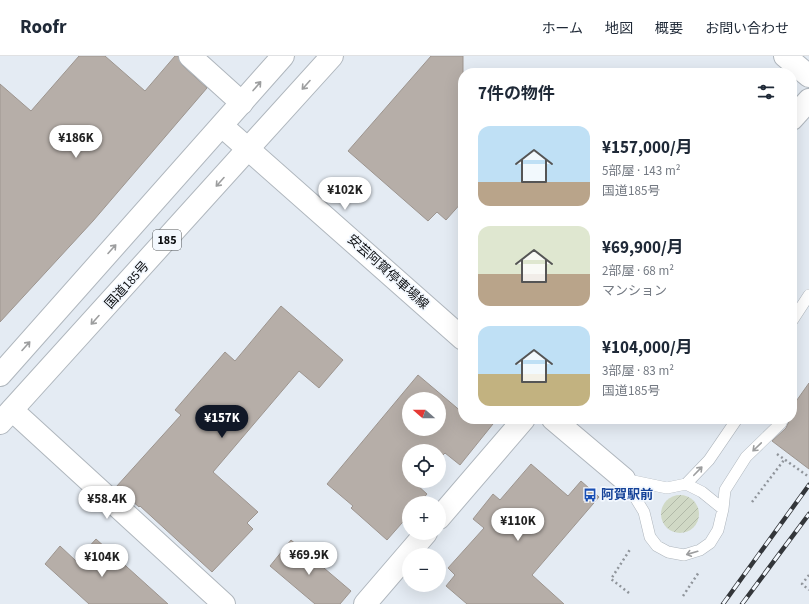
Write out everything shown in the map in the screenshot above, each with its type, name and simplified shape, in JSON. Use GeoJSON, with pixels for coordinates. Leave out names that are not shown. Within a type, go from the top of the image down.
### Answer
{"type":"FeatureCollection","features":[{"type":"Feature","properties":{"kind":"main road"},"geometry":{"type":"LineString","coordinates":[[190,56],[242,104]]}},
{"type":"Feature","properties":{"kind":"main road","name":"185"},"geometry":{"type":"LineString","coordinates":[[0,375],[283,56]]}},
{"type":"Feature","properties":{"kind":"main road","name":"国道185号"},"geometry":{"type":"LineString","coordinates":[[6,416],[250,149],[332,56]]}},
{"type":"Feature","properties":{"kind":"main road"},"geometry":{"type":"LineString","coordinates":[[785,56],[809,76]]}},
{"type":"Feature","properties":{"kind":"main road"},"geometry":{"type":"LineString","coordinates":[[797,113],[809,100]]}},
{"type":"Feature","properties":{"kind":"main road","name":"安芸阿賀停車場線"},"geometry":{"type":"LineString","coordinates":[[222,126],[250,149],[458,335]]}},
{"type":"Feature","properties":{"kind":"main road"},"geometry":{"type":"LineString","coordinates":[[6,416],[224,604]]}},
{"type":"Feature","properties":{"kind":"main road"},"geometry":{"type":"LineString","coordinates":[[446,510],[520,424]]}},
{"type":"Feature","properties":{"kind":"main road"},"geometry":{"type":"LineString","coordinates":[[559,424],[624,479]]}},
{"type":"Feature","properties":{"kind":"main road"},"geometry":{"type":"LineString","coordinates":[[365,604],[420,540]]}},
{"type":"Feature","properties":{"kind":"lane"},"geometry":{"type":"LineString","coordinates":[[797,313],[809,295]]}},
{"type":"Feature","properties":{"kind":"lane"},"geometry":{"type":"LineString","coordinates":[[624,479],[667,488],[686,484],[709,460],[734,424]]}},
{"type":"Feature","properties":{"kind":"lane"},"geometry":{"type":"LineString","coordinates":[[624,479],[644,512],[650,536],[657,546],[668,552],[684,555],[700,550],[710,543],[718,530],[724,509],[725,490],[746,457],[781,424]]}},
{"type":"Feature","properties":{"kind":"lane"},"geometry":{"type":"LineString","coordinates":[[686,484],[702,492],[724,509]]}},
{"type":"Feature","properties":{"kind":"path"},"geometry":{"type":"LineString","coordinates":[[752,502],[784,460],[809,477]]}},
{"type":"Feature","properties":{"kind":"path"},"geometry":{"type":"LineString","coordinates":[[629,594],[611,579],[631,548]]}},
{"type":"Feature","properties":{"kind":"path"},"geometry":{"type":"LineString","coordinates":[[682,596],[700,570]]}},
{"type":"Feature","properties":{"kind":"path"},"geometry":{"type":"LineString","coordinates":[[809,575],[802,584],[809,590]]}},
{"type":"Feature","properties":{"kind":"green space"},"geometry":{"type":"Polygon","coordinates":[[[680,495],[690,498],[696,504],[699,514],[696,524],[690,530],[680,533],[670,530],[664,524],[661,514],[664,504],[670,498],[680,495]]]}},
{"type":"Feature","properties":{"kind":"building"},"geometry":{"type":"Polygon","coordinates":[[[79,56],[105,56],[145,91],[175,56],[178,56],[182,65],[207,88],[93,221],[0,322],[0,84],[31,111],[79,56]]]}},
{"type":"Feature","properties":{"kind":"building"},"geometry":{"type":"Polygon","coordinates":[[[431,56],[463,56],[463,68],[458,68],[458,207],[446,220],[437,212],[428,221],[348,151],[431,56]]]}},
{"type":"Feature","properties":{"kind":"building"},"geometry":{"type":"Polygon","coordinates":[[[281,306],[343,360],[319,388],[299,371],[213,472],[258,512],[247,523],[253,529],[212,572],[140,506],[139,507],[116,487],[181,415],[175,410],[225,352],[235,361],[281,306]]]}},
{"type":"Feature","properties":{"kind":"building"},"geometry":{"type":"Polygon","coordinates":[[[418,375],[438,392],[404,392],[418,375]]]}},
{"type":"Feature","properties":{"kind":"building"},"geometry":{"type":"Polygon","coordinates":[[[809,383],[809,469],[772,441],[786,428],[788,424],[797,424],[797,400],[809,383]]]}},
{"type":"Feature","properties":{"kind":"building"},"geometry":{"type":"Polygon","coordinates":[[[402,394],[402,436],[446,436],[446,399],[458,409],[458,424],[493,424],[460,465],[446,454],[446,444],[402,444],[402,488],[420,488],[427,494],[425,496],[402,496],[402,523],[387,540],[351,508],[353,506],[327,484],[402,394]]]}},
{"type":"Feature","properties":{"kind":"building"},"geometry":{"type":"Polygon","coordinates":[[[531,464],[568,496],[581,481],[599,497],[532,575],[564,604],[467,604],[446,586],[455,575],[448,568],[484,528],[473,519],[493,494],[500,500],[531,464]]]}},
{"type":"Feature","properties":{"kind":"building"},"geometry":{"type":"Polygon","coordinates":[[[96,539],[168,604],[89,604],[45,564],[60,546],[76,561],[96,539]]]}},
{"type":"Feature","properties":{"kind":"building"},"geometry":{"type":"Polygon","coordinates":[[[291,540],[351,591],[340,604],[315,604],[270,566],[291,540]]]}},
{"type":"Feature","properties":{"kind":"railway"},"geometry":{"type":"LineString","coordinates":[[723,604],[809,485]]}},
{"type":"Feature","properties":{"kind":"railway"},"geometry":{"type":"LineString","coordinates":[[742,604],[809,514]]}},
{"type":"Feature","properties":{"kind":"place","name":"阿賀駅前"},"geometry":{"type":"Point","coordinates":[590,495]}}]}
